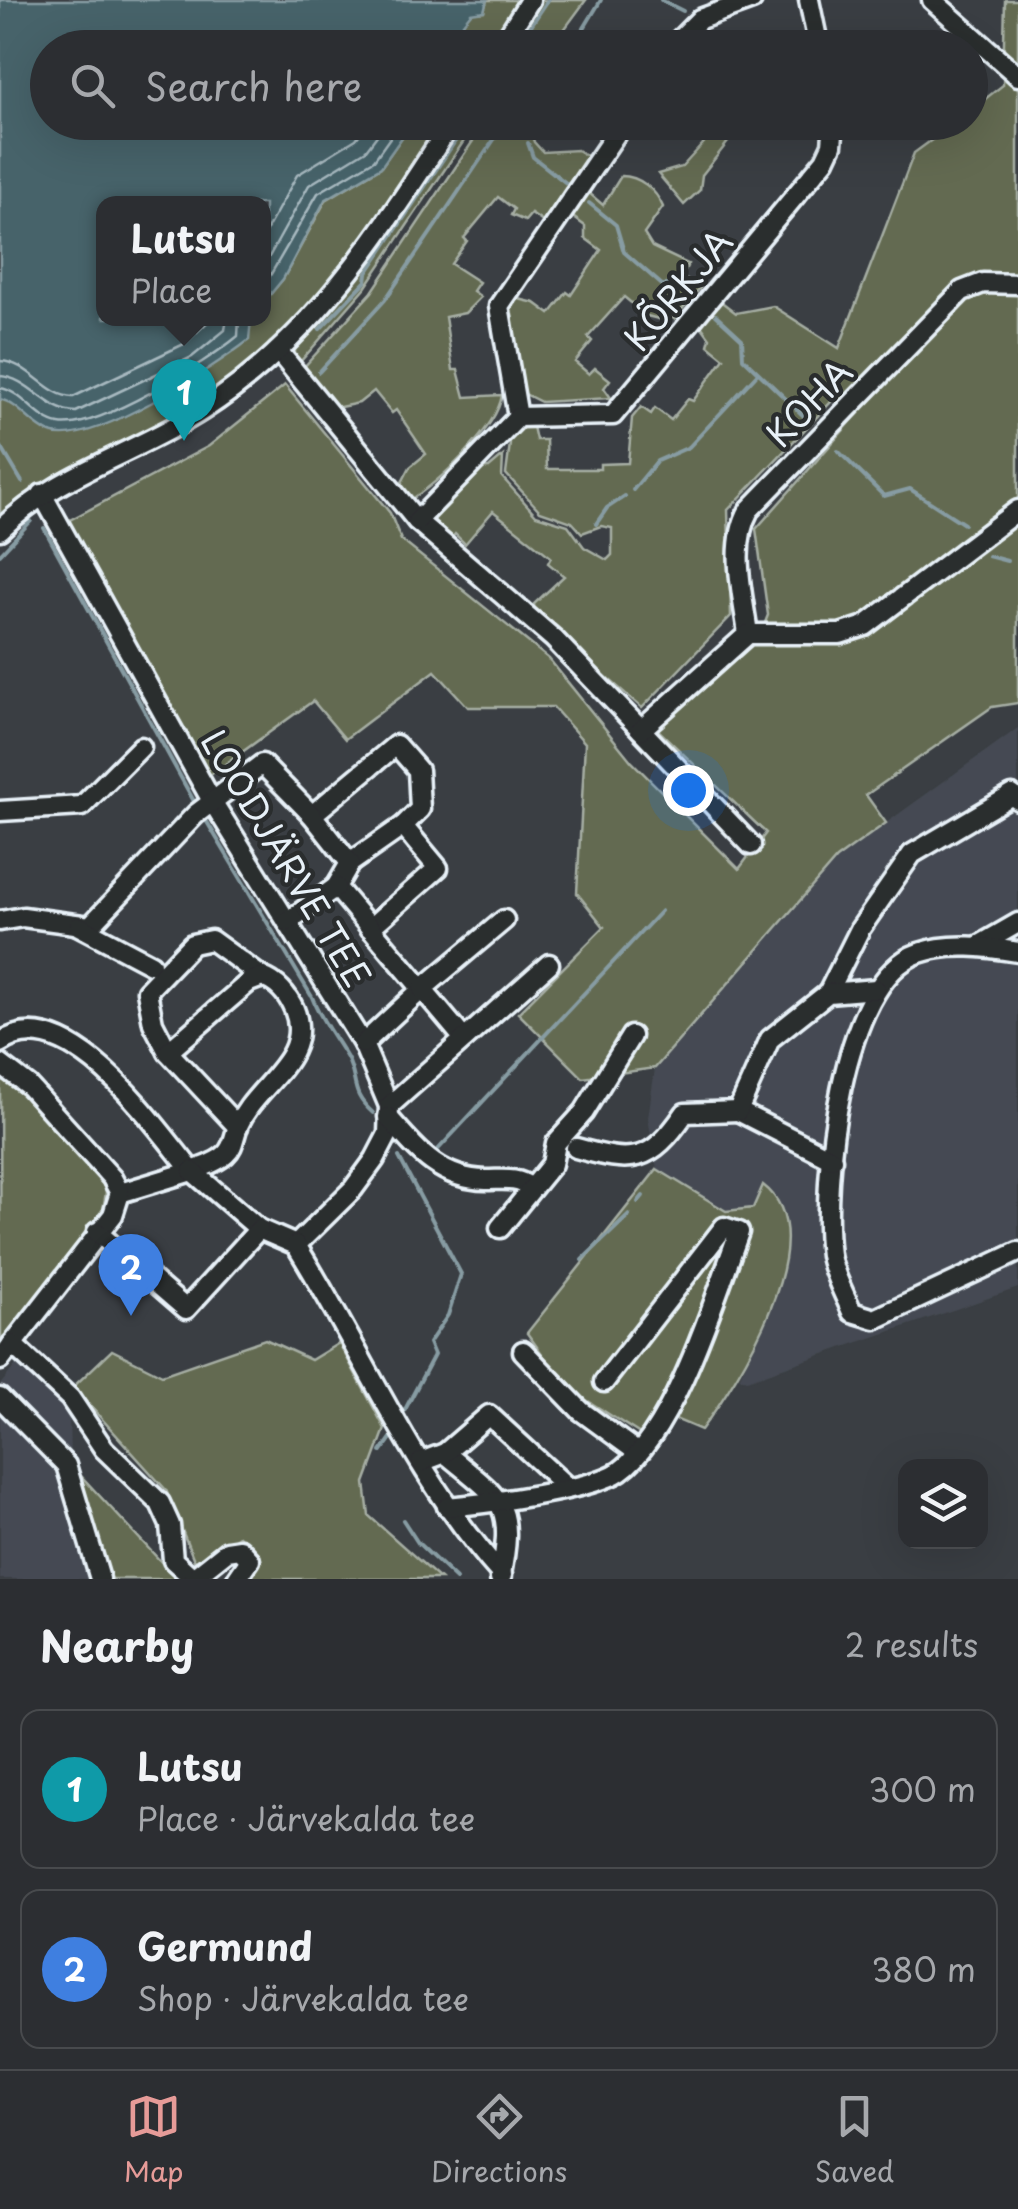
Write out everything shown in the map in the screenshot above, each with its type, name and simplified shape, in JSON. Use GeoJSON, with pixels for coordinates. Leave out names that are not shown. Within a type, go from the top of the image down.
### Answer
{"type":"FeatureCollection","features":[{"type":"Feature","properties":{"kind":"street"},"geometry":{"type":"LineString","coordinates":[[511,30],[530,0]]}},
{"type":"Feature","properties":{"kind":"street"},"geometry":{"type":"LineString","coordinates":[[690,30],[700,20],[752,0]]}},
{"type":"Feature","properties":{"kind":"street"},"geometry":{"type":"LineString","coordinates":[[808,0],[814,30]]}},
{"type":"Feature","properties":{"kind":"street"},"geometry":{"type":"LineString","coordinates":[[932,0],[966,30]]}},
{"type":"Feature","properties":{"kind":"street"},"geometry":{"type":"LineString","coordinates":[[988,49],[1018,76]]}},
{"type":"Feature","properties":{"kind":"street"},"geometry":{"type":"LineString","coordinates":[[0,530],[42,494],[204,409],[278,351],[370,249],[440,140]]}},
{"type":"Feature","properties":{"kind":"street"},"geometry":{"type":"LineString","coordinates":[[418,520],[518,417],[500,306],[612,140]]}},
{"type":"Feature","properties":{"kind":"street","name":"KÕRKJA"},"geometry":{"type":"LineString","coordinates":[[518,417],[613,414],[826,160],[832,140]]}},
{"type":"Feature","properties":{"kind":"street","name":"KOHA"},"geometry":{"type":"LineString","coordinates":[[748,634],[738,544],[740,525],[749,510],[962,291],[984,283],[1018,284]]}},
{"type":"Feature","properties":{"kind":"street"},"geometry":{"type":"LineString","coordinates":[[278,351],[418,520],[554,639],[751,845]]}},
{"type":"Feature","properties":{"kind":"street","name":"LOODJÄRVE TEE"},"geometry":{"type":"LineString","coordinates":[[42,494],[205,807],[287,922],[362,1044],[388,1112]]}},
{"type":"Feature","properties":{"kind":"street"},"geometry":{"type":"LineString","coordinates":[[642,730],[748,634],[840,634],[865,626],[1018,510]]}},
{"type":"Feature","properties":{"kind":"street"},"geometry":{"type":"LineString","coordinates":[[287,922],[336,887],[350,863],[403,826],[420,809],[418,770],[396,745],[312,814]]}},
{"type":"Feature","properties":{"kind":"street"},"geometry":{"type":"LineString","coordinates":[[0,811],[82,806],[141,747]]}},
{"type":"Feature","properties":{"kind":"street"},"geometry":{"type":"LineString","coordinates":[[0,921],[23,917],[90,926],[205,807],[262,764],[312,814],[350,863]]}},
{"type":"Feature","properties":{"kind":"street"},"geometry":{"type":"LineString","coordinates":[[738,1111],[770,1040],[828,993],[860,929],[912,854],[1012,795],[1018,800]]}},
{"type":"Feature","properties":{"kind":"street"},"geometry":{"type":"LineString","coordinates":[[370,928],[438,868],[403,826]]}},
{"type":"Feature","properties":{"kind":"street"},"geometry":{"type":"LineString","coordinates":[[336,887],[464,1039]]}},
{"type":"Feature","properties":{"kind":"street"},"geometry":{"type":"LineString","coordinates":[[362,1044],[504,920]]}},
{"type":"Feature","properties":{"kind":"street"},"geometry":{"type":"LineString","coordinates":[[978,946],[1018,924]]}},
{"type":"Feature","properties":{"kind":"street"},"geometry":{"type":"LineString","coordinates":[[79,926],[150,964]]}},
{"type":"Feature","properties":{"kind":"street"},"geometry":{"type":"LineString","coordinates":[[120,1193],[220,1162],[237,1141],[238,1126],[299,1042],[300,1024],[288,997],[211,940],[192,944],[147,991],[154,1024],[168,1052],[238,1126]]}},
{"type":"Feature","properties":{"kind":"street"},"geometry":{"type":"LineString","coordinates":[[1018,952],[978,946],[917,953],[876,989],[842,1074],[832,1158],[830,1258],[852,1312],[875,1318],[1018,1252]]}},
{"type":"Feature","properties":{"kind":"street"},"geometry":{"type":"LineString","coordinates":[[296,1245],[354,1189],[388,1134],[388,1112],[549,964]]}},
{"type":"Feature","properties":{"kind":"street"},"geometry":{"type":"LineString","coordinates":[[168,1052],[248,982],[262,977]]}},
{"type":"Feature","properties":{"kind":"street"},"geometry":{"type":"LineString","coordinates":[[828,993],[876,989]]}},
{"type":"Feature","properties":{"kind":"street"},"geometry":{"type":"LineString","coordinates":[[0,1043],[8,1038],[32,1036],[73,1042],[126,1092],[192,1171],[258,1229],[296,1245],[344,1322],[391,1421],[501,1577]]}},
{"type":"Feature","properties":{"kind":"street"},"geometry":{"type":"LineString","coordinates":[[552,1164],[556,1143],[579,1116],[631,1036]]}},
{"type":"Feature","properties":{"kind":"street"},"geometry":{"type":"LineString","coordinates":[[0,1064],[29,1086],[112,1178],[120,1193],[113,1215],[0,1360]]}},
{"type":"Feature","properties":{"kind":"street"},"geometry":{"type":"LineString","coordinates":[[576,1148],[632,1160],[651,1153],[686,1113],[738,1111],[832,1158]]}},
{"type":"Feature","properties":{"kind":"street"},"geometry":{"type":"LineString","coordinates":[[388,1112],[436,1168],[486,1180],[504,1178],[532,1188]]}},
{"type":"Feature","properties":{"kind":"street"},"geometry":{"type":"LineString","coordinates":[[500,1228],[552,1164],[582,1140],[579,1116]]}},
{"type":"Feature","properties":{"kind":"street"},"geometry":{"type":"LineString","coordinates":[[448,1507],[503,1502],[618,1472],[654,1433],[699,1339],[739,1232],[724,1228],[604,1382]]}},
{"type":"Feature","properties":{"kind":"street"},"geometry":{"type":"LineString","coordinates":[[98,1232],[186,1309],[258,1229]]}},
{"type":"Feature","properties":{"kind":"street"},"geometry":{"type":"LineString","coordinates":[[12,1344],[70,1398],[104,1449],[160,1503],[170,1525],[173,1560],[193,1579],[227,1551],[240,1549],[250,1560],[237,1579]]}},
{"type":"Feature","properties":{"kind":"street"},"geometry":{"type":"LineString","coordinates":[[523,1352],[581,1411],[637,1452]]}},
{"type":"Feature","properties":{"kind":"street"},"geometry":{"type":"LineString","coordinates":[[0,1398],[66,1465],[100,1579]]}},
{"type":"Feature","properties":{"kind":"street"},"geometry":{"type":"LineString","coordinates":[[422,1462],[445,1453],[489,1414],[567,1487]]}},
{"type":"Feature","properties":{"kind":"street"},"geometry":{"type":"LineString","coordinates":[[445,1453],[503,1502],[507,1520],[501,1577]]}},
{"type":"Feature","properties":{"kind":"shaded area"},"geometry":{"type":"Polygon","coordinates":[[[1018,728],[1018,1288],[747,1380],[739,1378],[772,1308],[785,1261],[753,1208],[726,1211],[657,1169],[648,1118],[655,1068],[836,859],[1018,728]]]}},
{"type":"Feature","properties":{"kind":"shaded area"},"geometry":{"type":"Polygon","coordinates":[[[21,1358],[69,1405],[70,1464],[105,1579],[0,1579],[0,1385],[21,1358]]]}},
{"type":"Feature","properties":{"kind":"green space"},"geometry":{"type":"Polygon","coordinates":[[[487,0],[520,0],[500,30],[456,30],[471,12],[484,11],[487,0]]]}},
{"type":"Feature","properties":{"kind":"green space"},"geometry":{"type":"Polygon","coordinates":[[[540,0],[586,0],[564,30],[521,30],[540,0]]]}},
{"type":"Feature","properties":{"kind":"green space"},"geometry":{"type":"Polygon","coordinates":[[[1005,0],[1018,0],[1018,703],[992,707],[866,795],[886,823],[836,859],[655,1068],[583,1078],[518,1013],[604,927],[577,893],[585,743],[553,707],[468,707],[435,671],[345,739],[313,701],[206,778],[66,522],[209,446],[285,385],[390,513],[401,540],[549,659],[632,762],[739,869],[766,833],[656,728],[759,638],[768,615],[756,529],[857,415],[834,399],[728,510],[731,616],[642,708],[535,615],[534,604],[564,576],[548,563],[551,557],[493,511],[465,544],[455,534],[450,540],[433,519],[477,469],[489,468],[503,456],[502,477],[536,515],[568,525],[584,547],[607,560],[612,555],[612,528],[601,526],[582,533],[572,522],[540,511],[506,474],[510,444],[504,437],[519,424],[532,422],[536,440],[546,440],[547,469],[600,469],[600,464],[628,463],[632,418],[641,407],[651,414],[655,408],[671,420],[688,399],[693,401],[724,358],[708,345],[710,338],[699,323],[719,300],[736,313],[773,306],[839,348],[914,153],[932,140],[988,140],[988,97],[1003,85],[1005,0]]]}},
{"type":"Feature","properties":{"kind":"green space"},"geometry":{"type":"Polygon","coordinates":[[[400,140],[430,140],[342,267],[315,301],[253,363],[191,407],[50,479],[0,516],[0,399],[229,326],[271,326],[271,294],[326,200],[381,167],[400,140]]]}},
{"type":"Feature","properties":{"kind":"green space"},"geometry":{"type":"Polygon","coordinates":[[[451,140],[465,140],[365,288],[300,362],[295,360],[295,347],[374,256],[451,140]]]}},
{"type":"Feature","properties":{"kind":"green space"},"geometry":{"type":"Polygon","coordinates":[[[474,140],[533,140],[543,152],[577,150],[587,156],[543,222],[531,214],[525,221],[511,215],[514,209],[498,197],[464,238],[467,241],[451,264],[479,282],[473,291],[481,297],[465,313],[445,317],[453,370],[458,370],[465,397],[502,395],[498,409],[478,439],[449,469],[407,502],[398,490],[410,467],[426,454],[396,410],[392,413],[374,391],[359,403],[335,408],[303,368],[372,292],[474,140]]]}},
{"type":"Feature","properties":{"kind":"green space"},"geometry":{"type":"Polygon","coordinates":[[[707,140],[730,140],[702,175],[700,190],[684,205],[658,174],[682,167],[707,140]]]}},
{"type":"Feature","properties":{"kind":"green space"},"geometry":{"type":"Polygon","coordinates":[[[621,176],[641,181],[656,195],[663,207],[644,234],[652,247],[688,264],[682,277],[700,288],[674,319],[664,313],[659,319],[647,316],[624,297],[588,337],[592,341],[575,362],[589,374],[595,368],[610,380],[604,388],[611,398],[541,402],[519,391],[506,311],[510,297],[535,303],[550,314],[567,292],[571,295],[601,250],[585,238],[585,226],[570,215],[588,192],[603,205],[621,176]]]}},
{"type":"Feature","properties":{"kind":"green space"},"geometry":{"type":"Polygon","coordinates":[[[0,1076],[21,1090],[100,1177],[106,1192],[103,1210],[1,1344],[0,1076]]]}},
{"type":"Feature","properties":{"kind":"green space"},"geometry":{"type":"Polygon","coordinates":[[[657,1169],[726,1211],[753,1208],[763,1185],[781,1208],[787,1238],[771,1309],[735,1379],[701,1430],[673,1418],[640,1434],[566,1387],[527,1333],[657,1169]]]}},
{"type":"Feature","properties":{"kind":"green space"},"geometry":{"type":"Polygon","coordinates":[[[265,1339],[311,1360],[339,1343],[385,1429],[365,1483],[369,1516],[440,1579],[247,1579],[260,1559],[239,1536],[196,1565],[166,1490],[73,1387],[112,1350],[162,1375],[265,1339]]]}},
{"type":"Feature","properties":{"kind":"green space"},"geometry":{"type":"Polygon","coordinates":[[[70,1464],[177,1579],[105,1579],[70,1464]]]}},
{"type":"Feature","properties":{"kind":"water"},"geometry":{"type":"Polygon","coordinates":[[[0,0],[487,0],[484,11],[471,13],[457,30],[30,30],[30,140],[400,140],[381,167],[325,200],[283,279],[271,294],[271,196],[96,196],[96,326],[250,326],[249,340],[152,402],[93,429],[69,435],[43,430],[0,399],[0,0]]]}},
{"type":"Feature","properties":{"kind":"waterway"},"geometry":{"type":"LineString","coordinates":[[528,30],[548,0]]}},
{"type":"Feature","properties":{"kind":"waterway"},"geometry":{"type":"LineString","coordinates":[[583,30],[601,0]]}},
{"type":"Feature","properties":{"kind":"waterway"},"geometry":{"type":"LineString","coordinates":[[661,0],[683,11]]}},
{"type":"Feature","properties":{"kind":"waterway"},"geometry":{"type":"LineString","coordinates":[[320,329],[366,281],[367,273],[456,140]]}},
{"type":"Feature","properties":{"kind":"waterway"},"geometry":{"type":"LineString","coordinates":[[319,372],[385,300],[494,140]]}},
{"type":"Feature","properties":{"kind":"waterway"},"geometry":{"type":"LineString","coordinates":[[528,143],[533,157],[566,183]]}},
{"type":"Feature","properties":{"kind":"waterway"},"geometry":{"type":"LineString","coordinates":[[589,203],[616,225],[624,252],[662,285],[679,285],[687,291]]}},
{"type":"Feature","properties":{"kind":"waterway"},"geometry":{"type":"LineString","coordinates":[[716,315],[742,339],[743,358],[809,421]]}},
{"type":"Feature","properties":{"kind":"waterway"},"geometry":{"type":"LineString","coordinates":[[633,490],[657,461],[689,447],[758,373]]}},
{"type":"Feature","properties":{"kind":"waterway"},"geometry":{"type":"LineString","coordinates":[[0,445],[22,482]]}},
{"type":"Feature","properties":{"kind":"waterway"},"geometry":{"type":"LineString","coordinates":[[838,451],[884,496],[910,489],[964,524]]}},
{"type":"Feature","properties":{"kind":"waterway"},"geometry":{"type":"LineString","coordinates":[[596,524],[607,508],[625,496]]}},
{"type":"Feature","properties":{"kind":"waterway"},"geometry":{"type":"LineString","coordinates":[[0,554],[31,521]]}},
{"type":"Feature","properties":{"kind":"waterway"},"geometry":{"type":"LineString","coordinates":[[44,528],[196,805]]}},
{"type":"Feature","properties":{"kind":"waterway"},"geometry":{"type":"LineString","coordinates":[[988,556],[1007,561]]}},
{"type":"Feature","properties":{"kind":"waterway"},"geometry":{"type":"LineString","coordinates":[[204,817],[347,1058],[357,1092],[373,1113]]}},
{"type":"Feature","properties":{"kind":"waterway"},"geometry":{"type":"LineString","coordinates":[[432,1156],[661,911]]}},
{"type":"Feature","properties":{"kind":"waterway"},"geometry":{"type":"LineString","coordinates":[[399,1157],[461,1274],[448,1315],[429,1343],[434,1355],[400,1419]]}},
{"type":"Feature","properties":{"kind":"waterway"},"geometry":{"type":"LineString","coordinates":[[638,1202],[643,1196]]}},
{"type":"Feature","properties":{"kind":"waterway"},"geometry":{"type":"LineString","coordinates":[[582,1260],[629,1215]]}},
{"type":"Feature","properties":{"kind":"waterway"},"geometry":{"type":"LineString","coordinates":[[381,1452],[394,1434]]}},
{"type":"Feature","properties":{"kind":"waterway"},"geometry":{"type":"LineString","coordinates":[[403,1520],[418,1543],[456,1579]]}},
{"type":"Feature","properties":{"kind":"place","name":"Lutsu"},"geometry":{"type":"Point","coordinates":[184,441]}},
{"type":"Feature","properties":{"kind":"place","name":"Germund"},"geometry":{"type":"Point","coordinates":[131,1316]}}]}
